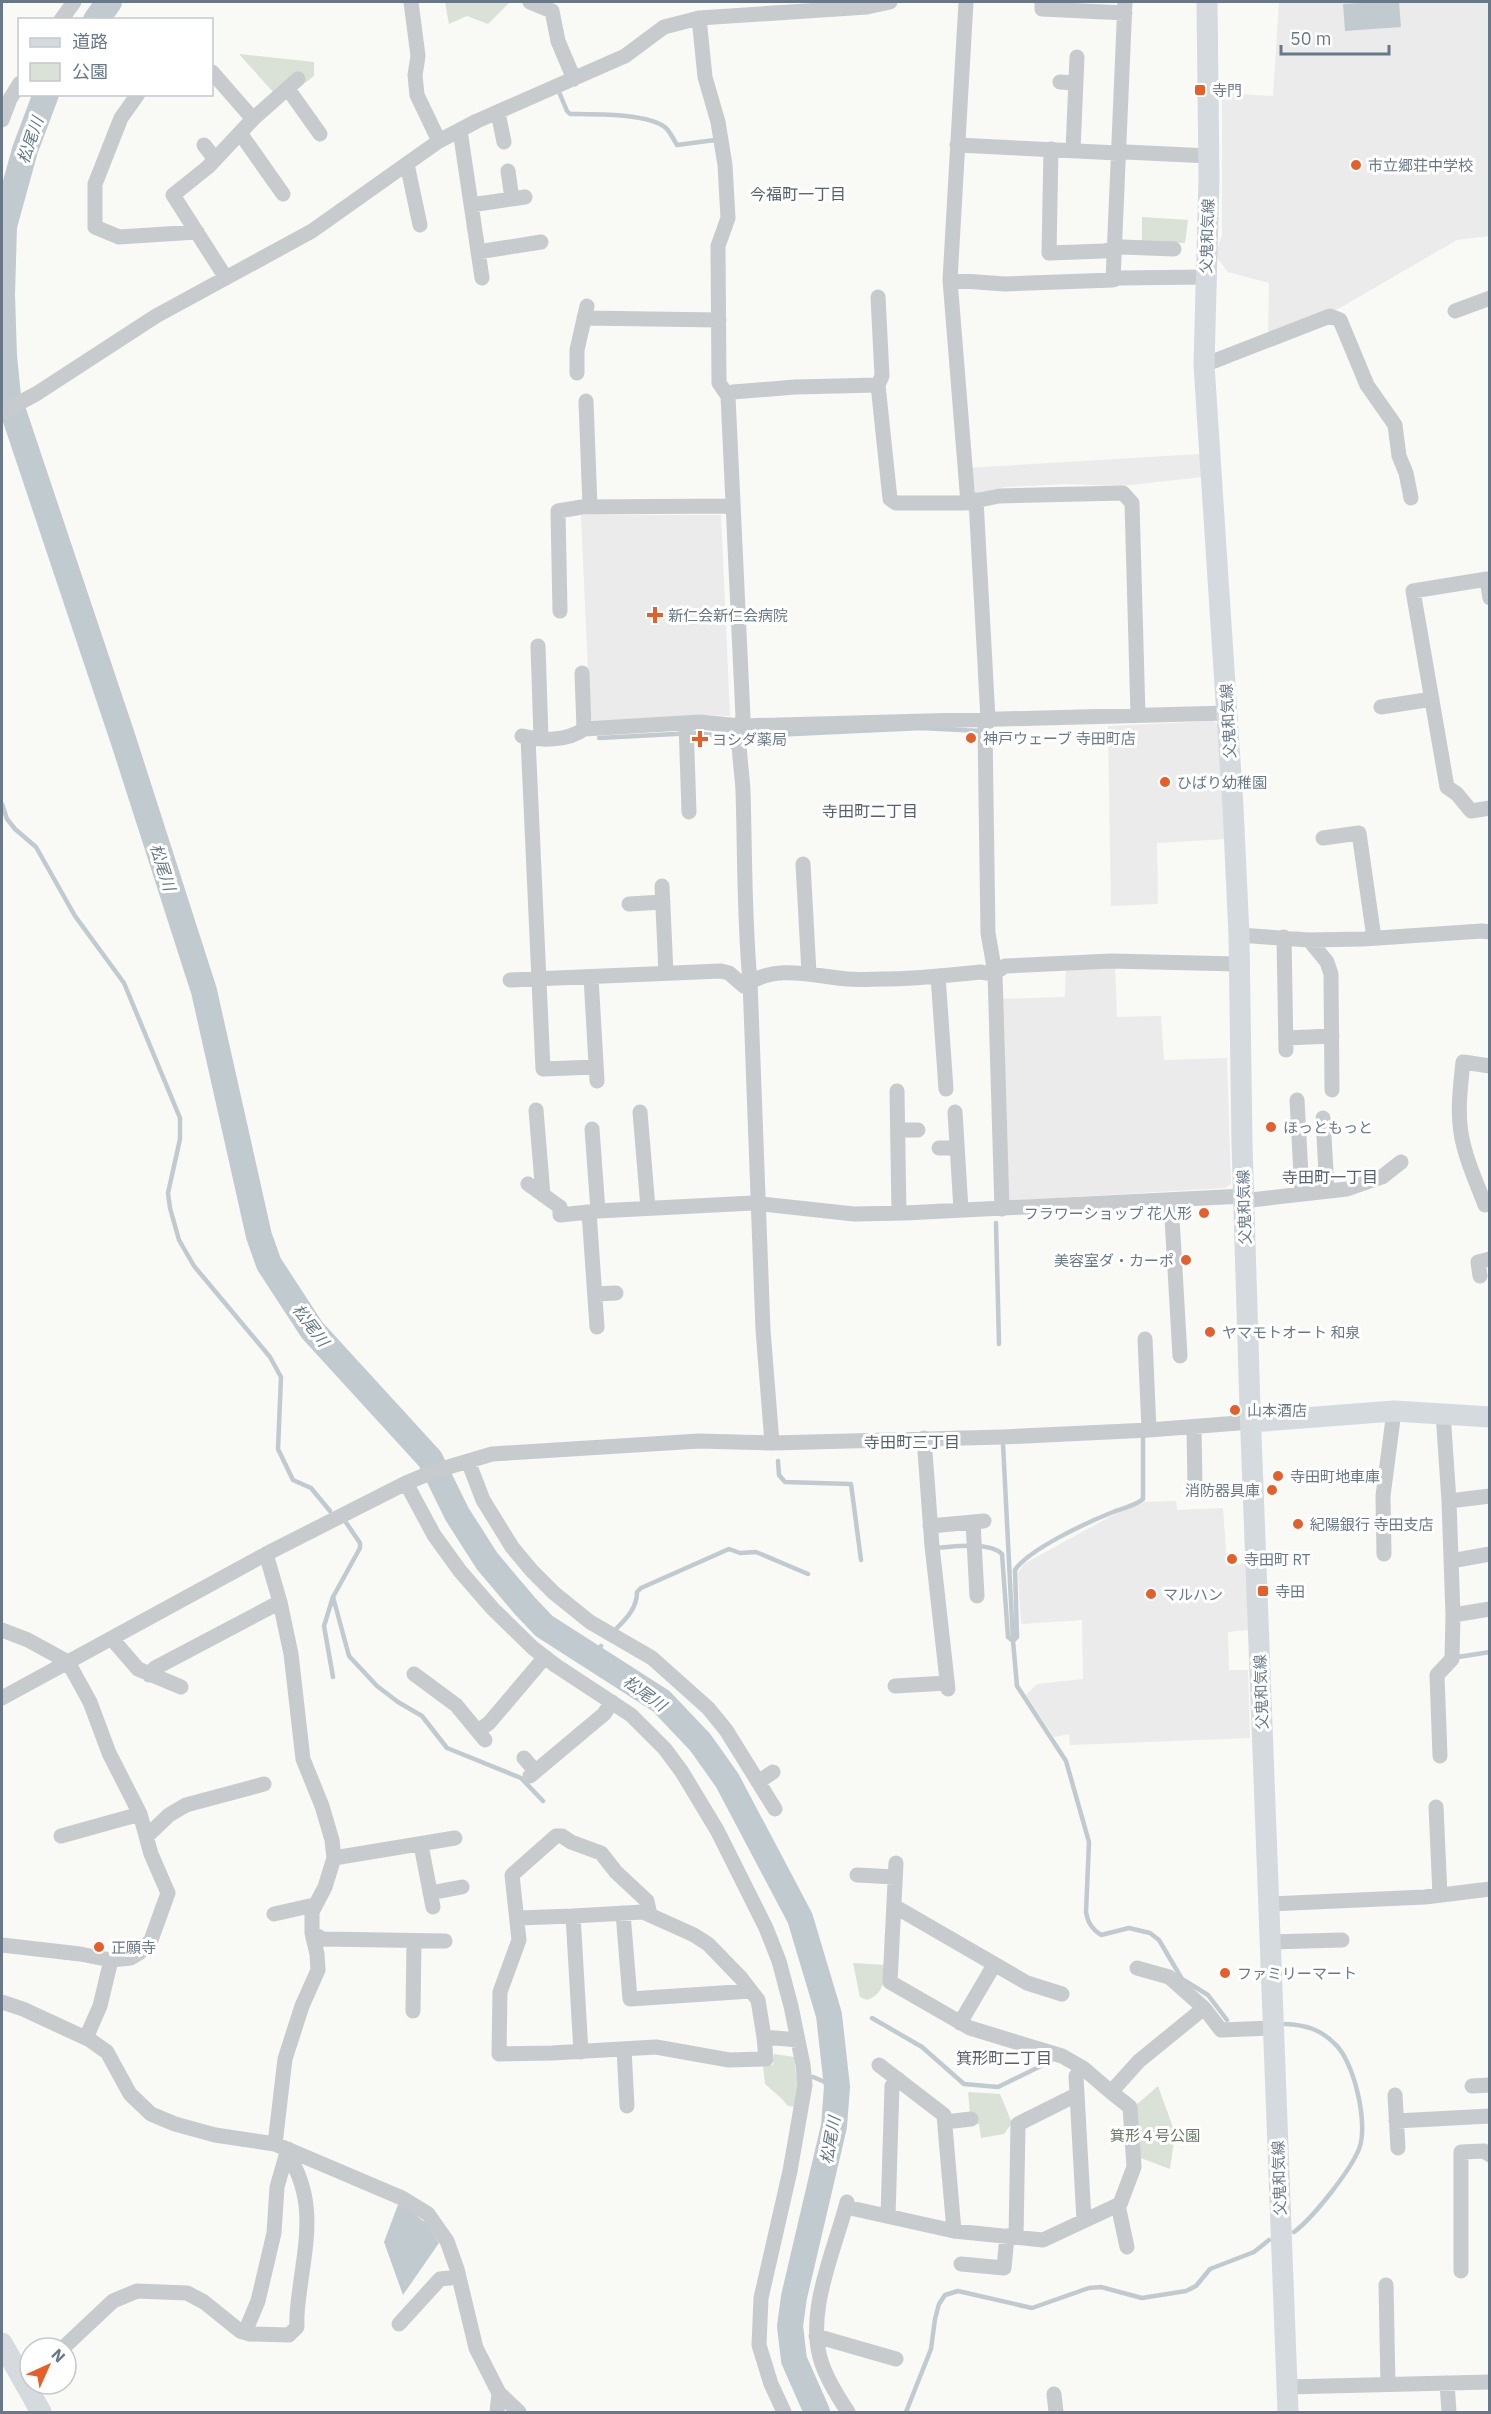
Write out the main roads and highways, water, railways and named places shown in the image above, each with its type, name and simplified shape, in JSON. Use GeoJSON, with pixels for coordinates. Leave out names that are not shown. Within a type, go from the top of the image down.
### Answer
{"type":"FeatureCollection","features":[{"type":"Feature","properties":{"kind":"main road","name":"父鬼和気線"},"geometry":{"type":"LineString","coordinates":[[1207,2],[1209,156],[1204,365],[1239,935],[1251,1422],[1288,2412]]}},
{"type":"Feature","properties":{"kind":"main road"},"geometry":{"type":"LineString","coordinates":[[1251,1422],[1394,1411],[1490,1417]]}},
{"type":"Feature","properties":{"kind":"main road"},"geometry":{"type":"LineString","coordinates":[[2,2343],[18,2366]]}},
{"type":"Feature","properties":{"kind":"main road"},"geometry":{"type":"LineString","coordinates":[[34,2396],[41,2412]]}},
{"type":"Feature","properties":{"kind":"waterway","name":"松尾川"},"geometry":{"type":"LineString","coordinates":[[97,18],[109,2]]}},
{"type":"Feature","properties":{"kind":"waterway"},"geometry":{"type":"LineString","coordinates":[[559,92],[570,114],[635,117],[648,120],[667,129],[677,145],[715,140]]}},
{"type":"Feature","properties":{"kind":"waterway","name":"松尾川"},"geometry":{"type":"LineString","coordinates":[[45,96],[25,150],[4,226],[2,295],[8,396],[123,739],[204,991],[259,1236],[269,1264],[312,1330],[430,1459],[457,1514],[487,1561],[525,1606],[544,1626],[661,1701],[700,1742],[727,1780],[800,1918],[829,2015],[837,2087],[834,2126],[794,2297],[790,2326],[794,2360],[817,2412]]}},
{"type":"Feature","properties":{"kind":"waterway"},"geometry":{"type":"LineString","coordinates":[[753,736],[921,728],[981,731],[981,733]]}},
{"type":"Feature","properties":{"kind":"waterway"},"geometry":{"type":"LineString","coordinates":[[599,738],[694,733],[724,736],[734,749]]}},
{"type":"Feature","properties":{"kind":"waterway"},"geometry":{"type":"LineString","coordinates":[[2,804],[7,819],[36,847],[75,916],[124,983],[180,1118],[180,1139],[168,1193],[179,1240],[194,1266],[270,1357],[281,1377],[278,1449],[293,1480],[311,1488],[330,1511]]}},
{"type":"Feature","properties":{"kind":"waterway"},"geometry":{"type":"LineString","coordinates":[[996,1223],[999,1344]]}},
{"type":"Feature","properties":{"kind":"waterway"},"geometry":{"type":"LineString","coordinates":[[1013,1641],[1017,1637],[1015,1570],[1033,1553],[1060,1537],[1143,1499],[1143,1438]]}},
{"type":"Feature","properties":{"kind":"waterway"},"geometry":{"type":"LineString","coordinates":[[1003,1444],[1017,1686],[1066,1761],[1089,1842],[1086,1912],[1088,1919],[1101,1935],[1129,1928],[1150,1933],[1159,1940],[1182,1979],[1208,1995],[1227,2020]]}},
{"type":"Feature","properties":{"kind":"waterway"},"geometry":{"type":"LineString","coordinates":[[778,1461],[779,1475],[785,1482],[851,1484],[861,1560]]}},
{"type":"Feature","properties":{"kind":"waterway"},"geometry":{"type":"LineString","coordinates":[[333,1677],[324,1626],[333,1597],[360,1548],[360,1543],[345,1521]]}},
{"type":"Feature","properties":{"kind":"waterway"},"geometry":{"type":"LineString","coordinates":[[935,1548],[980,1546],[989,1547],[1002,1554],[1008,1637],[1013,1641]]}},
{"type":"Feature","properties":{"kind":"waterway"},"geometry":{"type":"LineString","coordinates":[[617,1628],[631,1612],[637,1592],[641,1588],[729,1549],[740,1553],[756,1552],[808,1574]]}},
{"type":"Feature","properties":{"kind":"waterway"},"geometry":{"type":"LineString","coordinates":[[333,1597],[349,1656],[377,1686],[422,1716],[447,1748],[521,1778],[543,1801]]}},
{"type":"Feature","properties":{"kind":"waterway"},"geometry":{"type":"LineString","coordinates":[[592,1656],[601,1646]]}},
{"type":"Feature","properties":{"kind":"waterway"},"geometry":{"type":"LineString","coordinates":[[1458,1657],[1490,1652]]}},
{"type":"Feature","properties":{"kind":"waterway"},"geometry":{"type":"LineString","coordinates":[[872,2018],[922,2047],[964,2084],[998,2087],[1051,2061]]}},
{"type":"Feature","properties":{"kind":"waterway"},"geometry":{"type":"LineString","coordinates":[[1285,2024],[1300,2025],[1318,2031],[1342,2052],[1354,2078],[1362,2125],[1359,2149],[1348,2169],[1321,2205],[1294,2232]]}},
{"type":"Feature","properties":{"kind":"waterway"},"geometry":{"type":"LineString","coordinates":[[813,2077],[837,2087]]}},
{"type":"Feature","properties":{"kind":"waterway"},"geometry":{"type":"LineString","coordinates":[[906,2412],[931,2349],[935,2319],[939,2304],[945,2295],[958,2291],[1032,2308],[1089,2288],[1101,2287],[1142,2298],[1186,2291],[1196,2286],[1210,2269],[1254,2252],[1269,2240]]}},
{"type":"Feature","properties":{"kind":"place","name":"寺門"},"geometry":{"type":"Point","coordinates":[1200,90]}},
{"type":"Feature","properties":{"kind":"place","name":"市立郷荘中学校"},"geometry":{"type":"Point","coordinates":[1356,165]}},
{"type":"Feature","properties":{"kind":"place","name":"新仁会新仁会病院"},"geometry":{"type":"Point","coordinates":[655,615]}},
{"type":"Feature","properties":{"kind":"place","name":"神戸ウェーブ 寺田町店"},"geometry":{"type":"Point","coordinates":[971,738]}},
{"type":"Feature","properties":{"kind":"place","name":"ヨシダ薬局"},"geometry":{"type":"Point","coordinates":[700,739]}},
{"type":"Feature","properties":{"kind":"place","name":"ひばり幼稚園"},"geometry":{"type":"Point","coordinates":[1165,782]}},
{"type":"Feature","properties":{"kind":"place","name":"ほっともっと"},"geometry":{"type":"Point","coordinates":[1271,1127]}},
{"type":"Feature","properties":{"kind":"place","name":"フラワーショップ 花人形"},"geometry":{"type":"Point","coordinates":[1204,1213]}},
{"type":"Feature","properties":{"kind":"place","name":"美容室ダ・カーポ"},"geometry":{"type":"Point","coordinates":[1186,1260]}},
{"type":"Feature","properties":{"kind":"place","name":"ヤマモトオート 和泉"},"geometry":{"type":"Point","coordinates":[1210,1332]}},
{"type":"Feature","properties":{"kind":"place","name":"山本酒店"},"geometry":{"type":"Point","coordinates":[1235,1410]}},
{"type":"Feature","properties":{"kind":"place","name":"寺田町地車庫"},"geometry":{"type":"Point","coordinates":[1278,1476]}},
{"type":"Feature","properties":{"kind":"place","name":"消防器具庫"},"geometry":{"type":"Point","coordinates":[1272,1490]}},
{"type":"Feature","properties":{"kind":"place","name":"紀陽銀行 寺田支店"},"geometry":{"type":"Point","coordinates":[1298,1524]}},
{"type":"Feature","properties":{"kind":"place","name":"寺田町 RT"},"geometry":{"type":"Point","coordinates":[1232,1559]}},
{"type":"Feature","properties":{"kind":"place","name":"寺田"},"geometry":{"type":"Point","coordinates":[1263,1591]}},
{"type":"Feature","properties":{"kind":"place","name":"マルハン"},"geometry":{"type":"Point","coordinates":[1151,1594]}},
{"type":"Feature","properties":{"kind":"place","name":"正願寺"},"geometry":{"type":"Point","coordinates":[99,1947]}},
{"type":"Feature","properties":{"kind":"place","name":"ファミリーマート"},"geometry":{"type":"Point","coordinates":[1225,1973]}},
{"type":"Feature","properties":{"kind":"district","name":"今福町一丁目"},"geometry":{"type":"Point","coordinates":[798,194]}},
{"type":"Feature","properties":{"kind":"district","name":"寺田町二丁目"},"geometry":{"type":"Point","coordinates":[870,811]}},
{"type":"Feature","properties":{"kind":"district","name":"寺田町一丁目"},"geometry":{"type":"Point","coordinates":[1330,1177]}},
{"type":"Feature","properties":{"kind":"district","name":"寺田町三丁目"},"geometry":{"type":"Point","coordinates":[912,1442]}},
{"type":"Feature","properties":{"kind":"district","name":"箕形町二丁目"},"geometry":{"type":"Point","coordinates":[1004,2058]}},
{"type":"Feature","properties":{"kind":"park label","name":"箕形４号公園"},"geometry":{"type":"Point","coordinates":[1155,2135]}}]}
